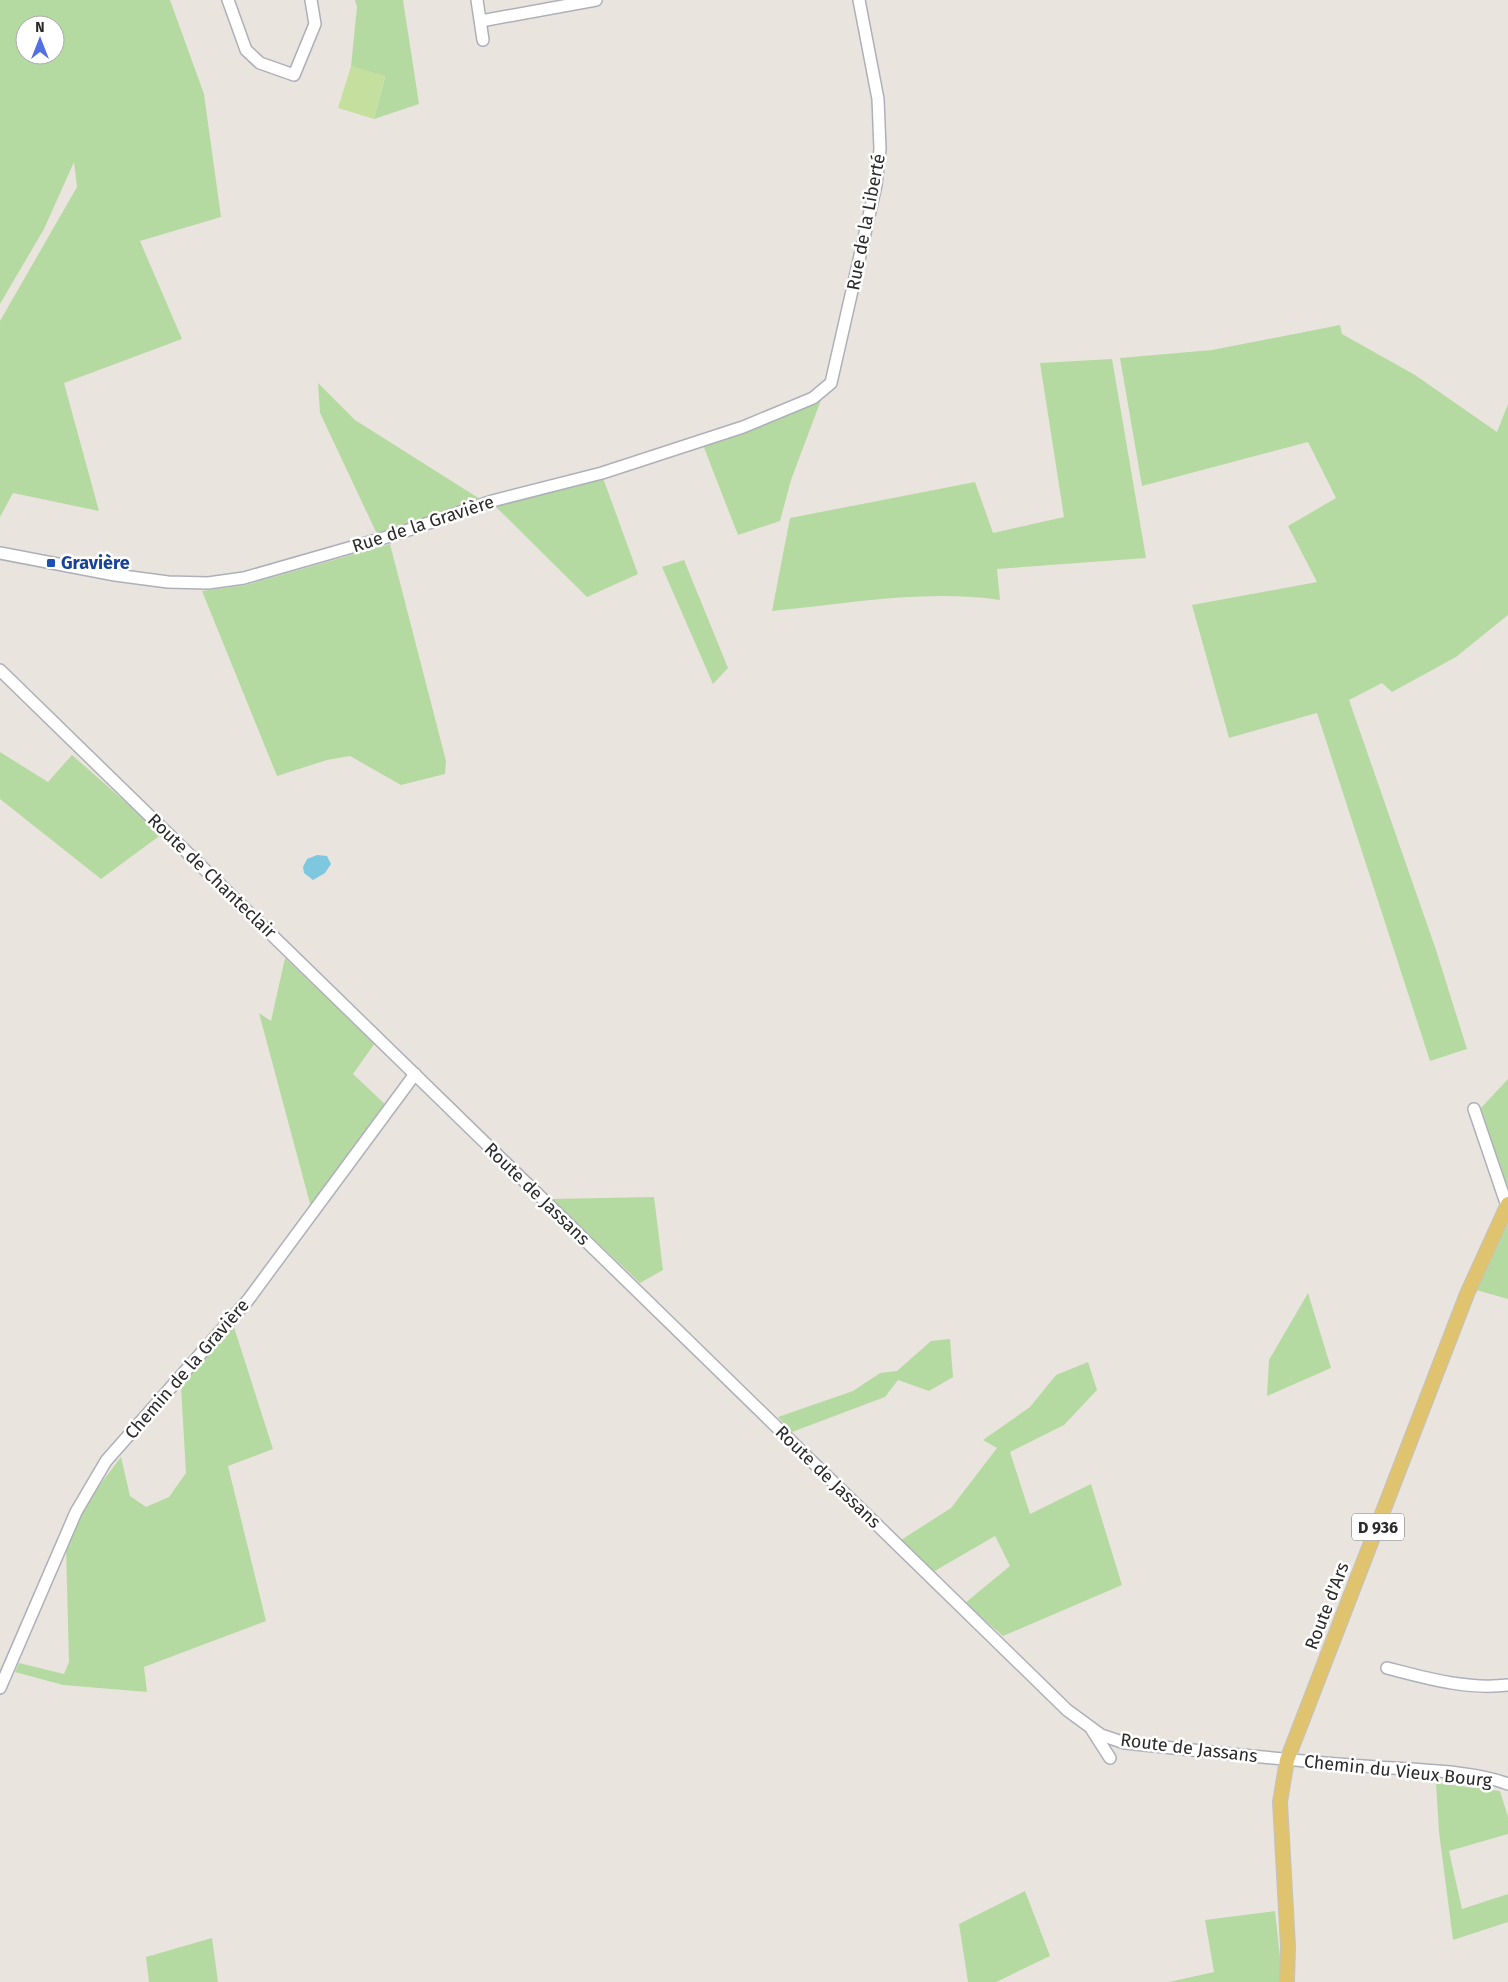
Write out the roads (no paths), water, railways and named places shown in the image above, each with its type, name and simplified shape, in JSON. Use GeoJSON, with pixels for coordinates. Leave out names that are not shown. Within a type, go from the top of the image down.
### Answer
{"type":"FeatureCollection","features":[{"type":"Feature","properties":{"kind":"main road","name":"Route d'Ars"},"geometry":{"type":"LineString","coordinates":[[1287,1982],[1288,1946],[1280,1802],[1287,1760],[1467,1294],[1508,1205]]}},
{"type":"Feature","properties":{"kind":"street"},"geometry":{"type":"LineString","coordinates":[[228,0],[246,50],[260,63],[294,75],[315,24],[311,0]]}},
{"type":"Feature","properties":{"kind":"street"},"geometry":{"type":"LineString","coordinates":[[477,0],[483,40]]}},
{"type":"Feature","properties":{"kind":"street"},"geometry":{"type":"LineString","coordinates":[[481,22],[596,0]]}},
{"type":"Feature","properties":{"kind":"street","name":"Rue de la Liberté"},"geometry":{"type":"LineString","coordinates":[[831,383],[876,185],[880,149],[878,99],[859,0]]}},
{"type":"Feature","properties":{"kind":"street","name":"Rue de la Gravière"},"geometry":{"type":"LineString","coordinates":[[0,553],[115,575],[168,582],[208,583],[244,578],[394,535],[492,501],[602,473],[743,427],[813,398],[831,383]]}},
{"type":"Feature","properties":{"kind":"street","name":"Route de Chanteclair"},"geometry":{"type":"LineString","coordinates":[[0,670],[423,1083]]}},
{"type":"Feature","properties":{"kind":"street","name":"Chemin de la Gravière"},"geometry":{"type":"LineString","coordinates":[[0,1688],[76,1512],[106,1461],[248,1300],[415,1074]]}},
{"type":"Feature","properties":{"kind":"street","name":"Route de Jassans"},"geometry":{"type":"LineString","coordinates":[[423,1083],[1068,1710],[1102,1734],[1125,1743],[1287,1760]]}},
{"type":"Feature","properties":{"kind":"street"},"geometry":{"type":"LineString","coordinates":[[1474,1109],[1508,1205]]}},
{"type":"Feature","properties":{"kind":"street"},"geometry":{"type":"LineString","coordinates":[[1387,1668],[1442,1682],[1489,1687],[1508,1685]]}},
{"type":"Feature","properties":{"kind":"street"},"geometry":{"type":"LineString","coordinates":[[1089,1726],[1110,1758]]}},
{"type":"Feature","properties":{"kind":"street","name":"Chemin du Vieux Bourg"},"geometry":{"type":"LineString","coordinates":[[1287,1760],[1456,1774],[1498,1780],[1508,1784]]}},
{"type":"Feature","properties":{"kind":"water"},"geometry":{"type":"Polygon","coordinates":[[[317,855],[327,856],[331,864],[325,873],[313,880],[304,873],[303,867],[307,859],[317,855]]]}},
{"type":"Feature","properties":{"kind":"place","name":"Gravière"},"geometry":{"type":"Point","coordinates":[51,563]}}]}
